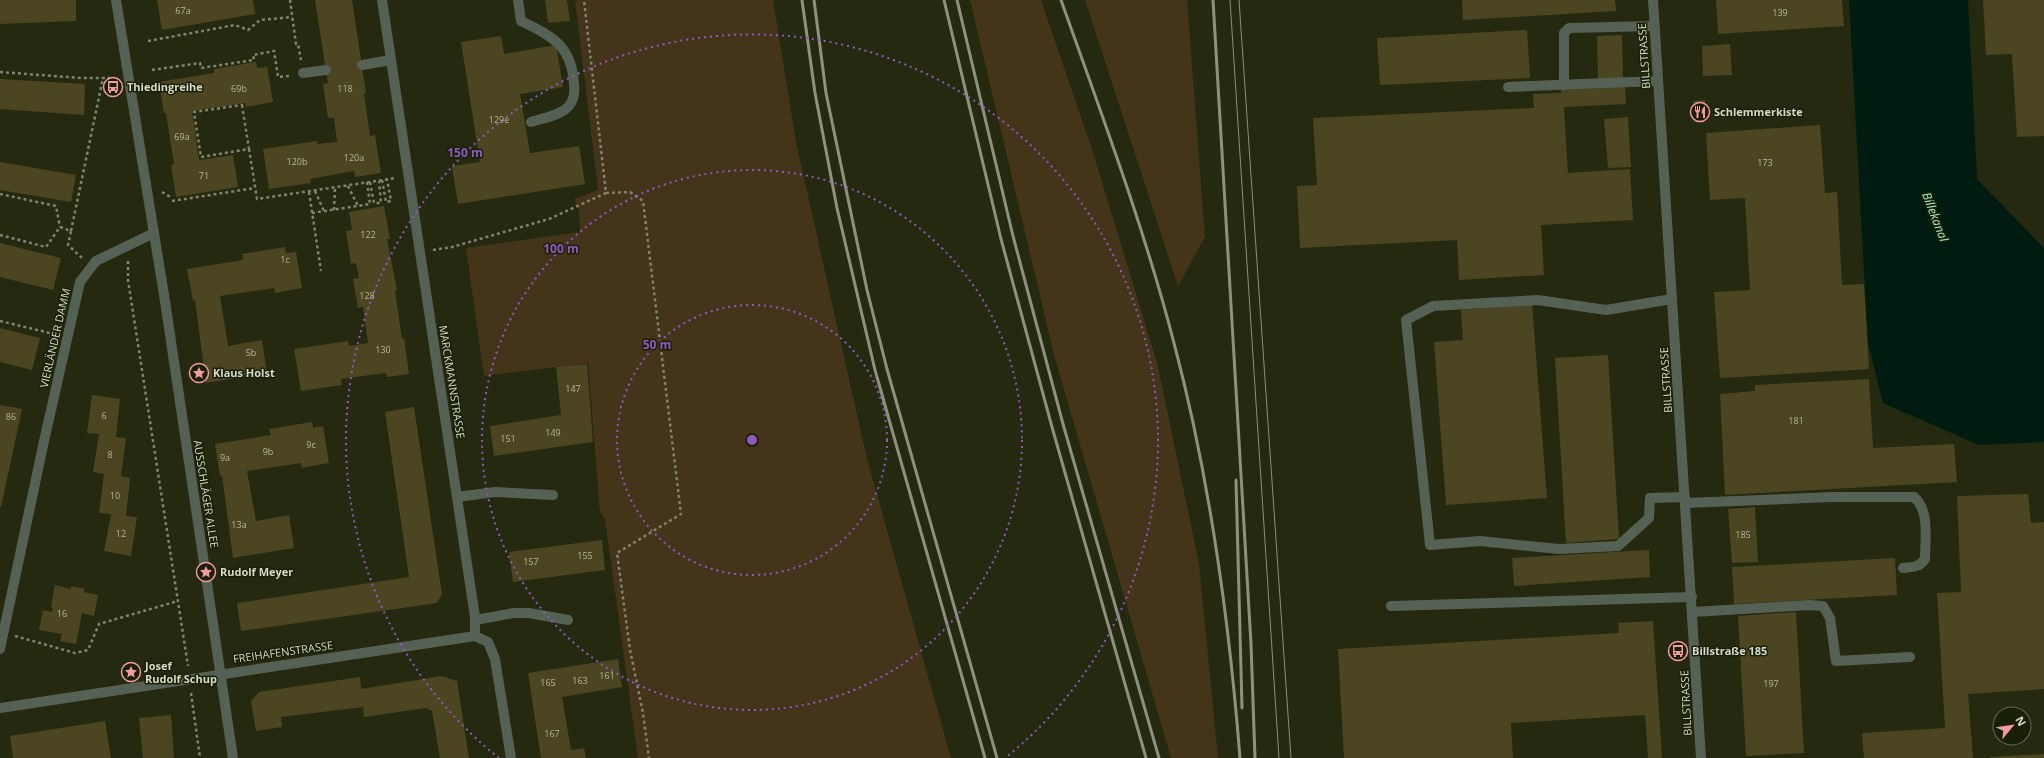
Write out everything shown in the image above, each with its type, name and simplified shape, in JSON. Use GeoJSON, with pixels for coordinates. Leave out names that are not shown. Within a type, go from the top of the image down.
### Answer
{"type":"FeatureCollection","features":[{"type":"Feature","properties":{"kind":"street"},"geometry":{"type":"LineString","coordinates":[[116,0],[154,233]]}},
{"type":"Feature","properties":{"kind":"street","name":"MARCKMANNSTRASSE"},"geometry":{"type":"LineString","coordinates":[[382,0],[475,620],[475,636]]}},
{"type":"Feature","properties":{"kind":"street"},"geometry":{"type":"LineString","coordinates":[[518,0],[521,21],[555,40],[565,49],[574,74],[575,91],[572,101],[568,107],[560,112],[531,122]]}},
{"type":"Feature","properties":{"kind":"street","name":"BILLSTRASSE"},"geometry":{"type":"LineString","coordinates":[[1653,0],[1686,500],[1701,758]]}},
{"type":"Feature","properties":{"kind":"street"},"geometry":{"type":"LineString","coordinates":[[1564,85],[1564,33],[1569,28],[1654,26]]}},
{"type":"Feature","properties":{"kind":"street"},"geometry":{"type":"LineString","coordinates":[[362,64],[391,60]]}},
{"type":"Feature","properties":{"kind":"street"},"geometry":{"type":"LineString","coordinates":[[303,74],[326,70]]}},
{"type":"Feature","properties":{"kind":"street"},"geometry":{"type":"LineString","coordinates":[[1508,87],[1658,81]]}},
{"type":"Feature","properties":{"kind":"street","name":"VIERLÄNDER DAMM"},"geometry":{"type":"LineString","coordinates":[[0,649],[44,441],[80,282],[96,260],[154,233]]}},
{"type":"Feature","properties":{"kind":"street","name":"AUSSCHLÄGER ALLEE"},"geometry":{"type":"LineString","coordinates":[[154,233],[233,758]]}},
{"type":"Feature","properties":{"kind":"street"},"geometry":{"type":"LineString","coordinates":[[1672,299],[1606,310],[1538,300],[1433,306],[1406,320],[1430,545],[1480,541],[1559,549],[1618,546],[1649,518],[1650,498],[1686,500],[1914,497],[1920,502],[1924,510],[1926,559],[1922,564],[1916,567],[1903,568]]}},
{"type":"Feature","properties":{"kind":"street"},"geometry":{"type":"LineString","coordinates":[[457,497],[495,492],[553,495]]}},
{"type":"Feature","properties":{"kind":"street"},"geometry":{"type":"LineString","coordinates":[[1391,606],[1692,598]]}},
{"type":"Feature","properties":{"kind":"street"},"geometry":{"type":"LineString","coordinates":[[1693,612],[1809,605],[1823,606],[1830,618],[1836,661],[1910,657]]}},
{"type":"Feature","properties":{"kind":"street"},"geometry":{"type":"LineString","coordinates":[[475,620],[514,613],[529,613],[568,620]]}},
{"type":"Feature","properties":{"kind":"street"},"geometry":{"type":"LineString","coordinates":[[475,636],[488,642],[495,659],[512,758]]}},
{"type":"Feature","properties":{"kind":"street","name":"FREIHAFENSTRASSE"},"geometry":{"type":"LineString","coordinates":[[0,708],[475,636]]}},
{"type":"Feature","properties":{"kind":"path"},"geometry":{"type":"LineString","coordinates":[[152,70],[200,63],[201,68],[239,63],[254,60],[253,55],[274,52],[278,77],[303,74],[290,0]]}},
{"type":"Feature","properties":{"kind":"path"},"geometry":{"type":"LineString","coordinates":[[584,0],[606,193]]}},
{"type":"Feature","properties":{"kind":"path"},"geometry":{"type":"LineString","coordinates":[[148,41],[235,25],[248,30],[260,20],[292,17]]}},
{"type":"Feature","properties":{"kind":"path"},"geometry":{"type":"LineString","coordinates":[[0,72],[81,78],[128,78]]}},
{"type":"Feature","properties":{"kind":"path"},"geometry":{"type":"LineString","coordinates":[[91,267],[68,245],[103,78]]}},
{"type":"Feature","properties":{"kind":"path"},"geometry":{"type":"LineString","coordinates":[[249,149],[201,157],[194,112],[242,104],[257,200],[408,176]]}},
{"type":"Feature","properties":{"kind":"path"},"geometry":{"type":"LineString","coordinates":[[380,181],[386,202],[391,201],[387,180]]}},
{"type":"Feature","properties":{"kind":"path"},"geometry":{"type":"LineString","coordinates":[[369,182],[374,203],[381,203],[380,181]]}},
{"type":"Feature","properties":{"kind":"path"},"geometry":{"type":"LineString","coordinates":[[312,213],[370,204],[369,182]]}},
{"type":"Feature","properties":{"kind":"path"},"geometry":{"type":"LineString","coordinates":[[348,186],[358,206]]}},
{"type":"Feature","properties":{"kind":"path"},"geometry":{"type":"LineString","coordinates":[[172,201],[256,188]]}},
{"type":"Feature","properties":{"kind":"path"},"geometry":{"type":"LineString","coordinates":[[334,210],[335,188]]}},
{"type":"Feature","properties":{"kind":"path"},"geometry":{"type":"LineString","coordinates":[[315,191],[324,211]]}},
{"type":"Feature","properties":{"kind":"path"},"geometry":{"type":"LineString","coordinates":[[309,192],[321,271]]}},
{"type":"Feature","properties":{"kind":"path"},"geometry":{"type":"LineString","coordinates":[[420,253],[452,247],[549,219],[606,193],[630,192],[643,201],[681,514],[618,553],[630,650],[643,714],[649,758]]}},
{"type":"Feature","properties":{"kind":"path"},"geometry":{"type":"LineString","coordinates":[[0,194],[56,206],[60,227],[46,247],[0,235]]}},
{"type":"Feature","properties":{"kind":"path"},"geometry":{"type":"LineString","coordinates":[[60,227],[71,231]]}},
{"type":"Feature","properties":{"kind":"path"},"geometry":{"type":"LineString","coordinates":[[128,245],[128,280],[190,678],[200,758]]}},
{"type":"Feature","properties":{"kind":"path"},"geometry":{"type":"LineString","coordinates":[[0,321],[68,337]]}},
{"type":"Feature","properties":{"kind":"path"},"geometry":{"type":"LineString","coordinates":[[32,641],[75,653],[88,650],[99,624],[178,601]]}},
{"type":"Feature","properties":{"kind":"shaded area"},"geometry":{"type":"Polygon","coordinates":[[[575,0],[773,0],[796,142],[867,459],[951,758],[638,758],[605,519],[600,512],[588,363],[484,376],[466,248],[580,232],[579,210],[574,199],[598,190],[575,0]]]}},
{"type":"Feature","properties":{"kind":"shaded area"},"geometry":{"type":"Polygon","coordinates":[[[970,0],[1041,0],[1092,149],[1158,366],[1199,564],[1218,758],[1171,758],[1054,355],[970,0]]]}},
{"type":"Feature","properties":{"kind":"shaded area"},"geometry":{"type":"Polygon","coordinates":[[[1085,0],[1187,0],[1205,237],[1178,286],[1085,0]]]}},
{"type":"Feature","properties":{"kind":"water","name":"Billekanal"},"geometry":{"type":"Polygon","coordinates":[[[1849,0],[1968,0],[1977,179],[2044,248],[2044,442],[1979,445],[1883,403],[1868,343],[1849,0]]]}},
{"type":"Feature","properties":{"kind":"building"},"geometry":{"type":"Polygon","coordinates":[[[0,0],[76,0],[76,21],[0,24],[0,0]]]}},
{"type":"Feature","properties":{"kind":"building"},"geometry":{"type":"Polygon","coordinates":[[[157,0],[253,0],[255,14],[162,30],[157,0]]]}},
{"type":"Feature","properties":{"kind":"building"},"geometry":{"type":"Polygon","coordinates":[[[315,0],[352,0],[366,93],[364,94],[370,136],[375,135],[381,173],[355,177],[354,171],[310,179],[311,183],[269,189],[263,149],[317,141],[317,144],[337,142],[334,118],[328,118],[323,84],[328,83],[315,0]]]}},
{"type":"Feature","properties":{"kind":"building"},"geometry":{"type":"Polygon","coordinates":[[[545,0],[567,0],[570,21],[548,23],[545,0]]]}},
{"type":"Feature","properties":{"kind":"building"},"geometry":{"type":"Polygon","coordinates":[[[1462,0],[1615,0],[1616,11],[1463,20],[1462,0]]]}},
{"type":"Feature","properties":{"kind":"building"},"geometry":{"type":"Polygon","coordinates":[[[1716,0],[1842,0],[1844,26],[1718,34],[1716,0]]]}},
{"type":"Feature","properties":{"kind":"building"},"geometry":{"type":"Polygon","coordinates":[[[1983,0],[2044,0],[2044,136],[2017,137],[2012,54],[1986,55],[1983,0]]]}},
{"type":"Feature","properties":{"kind":"building"},"geometry":{"type":"Polygon","coordinates":[[[1527,30],[1530,78],[1380,85],[1377,38],[1527,30]]]}},
{"type":"Feature","properties":{"kind":"building"},"geometry":{"type":"Polygon","coordinates":[[[1622,35],[1623,80],[1598,81],[1597,36],[1622,35]]]}},
{"type":"Feature","properties":{"kind":"building"},"geometry":{"type":"Polygon","coordinates":[[[501,36],[504,54],[556,45],[563,87],[520,94],[530,153],[579,146],[585,184],[458,204],[452,166],[480,162],[461,42],[501,36]]]}},
{"type":"Feature","properties":{"kind":"building"},"geometry":{"type":"Polygon","coordinates":[[[1730,44],[1732,75],[1703,76],[1702,46],[1730,44]]]}},
{"type":"Feature","properties":{"kind":"building"},"geometry":{"type":"Polygon","coordinates":[[[256,62],[257,68],[267,67],[273,102],[246,107],[245,103],[192,111],[199,160],[233,155],[238,187],[176,197],[171,165],[174,164],[166,113],[164,113],[159,82],[214,73],[214,69],[256,62]]]}},
{"type":"Feature","properties":{"kind":"building"},"geometry":{"type":"Polygon","coordinates":[[[0,79],[85,84],[84,115],[0,109],[0,79]]]}},
{"type":"Feature","properties":{"kind":"building"},"geometry":{"type":"Polygon","coordinates":[[[1625,87],[1626,104],[1564,107],[1568,173],[1630,169],[1633,220],[1541,225],[1544,275],[1459,280],[1457,240],[1300,248],[1297,186],[1317,185],[1313,118],[1534,108],[1533,94],[1561,93],[1561,90],[1625,87]]]}},
{"type":"Feature","properties":{"kind":"building"},"geometry":{"type":"Polygon","coordinates":[[[1705,100],[1706,121],[1694,122],[1693,101],[1705,100]]]}},
{"type":"Feature","properties":{"kind":"building"},"geometry":{"type":"Polygon","coordinates":[[[1628,117],[1631,167],[1608,168],[1604,119],[1628,117]]]}},
{"type":"Feature","properties":{"kind":"building"},"geometry":{"type":"Polygon","coordinates":[[[1820,125],[1825,193],[1837,192],[1842,285],[1864,284],[1869,369],[1720,378],[1714,292],[1750,290],[1745,198],[1710,200],[1706,133],[1820,125]]]}},
{"type":"Feature","properties":{"kind":"building"},"geometry":{"type":"Polygon","coordinates":[[[0,162],[76,175],[71,202],[0,190],[0,162]]]}},
{"type":"Feature","properties":{"kind":"building"},"geometry":{"type":"Polygon","coordinates":[[[384,206],[390,239],[387,239],[397,291],[395,291],[409,374],[387,377],[386,373],[341,379],[342,385],[301,391],[294,349],[348,341],[349,346],[368,343],[363,307],[358,308],[353,279],[359,278],[356,263],[351,264],[346,231],[352,230],[349,212],[384,206]]]}},
{"type":"Feature","properties":{"kind":"building"},"geometry":{"type":"Polygon","coordinates":[[[0,243],[61,258],[53,290],[0,277],[0,243]]]}},
{"type":"Feature","properties":{"kind":"building"},"geometry":{"type":"Polygon","coordinates":[[[285,247],[286,253],[296,252],[302,288],[275,293],[274,288],[220,296],[228,346],[262,340],[267,373],[206,383],[195,300],[193,301],[187,269],[243,260],[242,254],[285,247]]]}},
{"type":"Feature","properties":{"kind":"building"},"geometry":{"type":"Polygon","coordinates":[[[1532,304],[1547,498],[1446,505],[1434,342],[1463,340],[1461,310],[1532,304]]]}},
{"type":"Feature","properties":{"kind":"building"},"geometry":{"type":"Polygon","coordinates":[[[0,328],[40,338],[32,370],[0,362],[0,328]]]}},
{"type":"Feature","properties":{"kind":"building"},"geometry":{"type":"Polygon","coordinates":[[[1608,355],[1619,539],[1566,543],[1555,358],[1608,355]]]}},
{"type":"Feature","properties":{"kind":"building"},"geometry":{"type":"Polygon","coordinates":[[[587,364],[593,442],[494,456],[490,426],[561,415],[556,367],[587,364]]]}},
{"type":"Feature","properties":{"kind":"building"},"geometry":{"type":"Polygon","coordinates":[[[1869,379],[1873,448],[1954,444],[1957,482],[1725,495],[1720,394],[1755,391],[1755,385],[1869,379]]]}},
{"type":"Feature","properties":{"kind":"building"},"geometry":{"type":"Polygon","coordinates":[[[92,395],[120,399],[116,437],[126,438],[121,476],[130,478],[126,516],[137,517],[131,556],[104,551],[111,514],[99,513],[104,474],[93,472],[99,434],[87,433],[92,395]]]}},
{"type":"Feature","properties":{"kind":"building"},"geometry":{"type":"Polygon","coordinates":[[[0,405],[22,409],[1,507],[0,507],[0,405]]]}},
{"type":"Feature","properties":{"kind":"building"},"geometry":{"type":"Polygon","coordinates":[[[414,407],[442,594],[437,603],[241,631],[237,603],[409,577],[385,412],[414,407]]]}},
{"type":"Feature","properties":{"kind":"building"},"geometry":{"type":"Polygon","coordinates":[[[312,422],[313,428],[323,426],[329,463],[302,468],[301,463],[247,471],[256,521],[289,515],[294,548],[233,558],[222,475],[220,476],[215,444],[271,435],[269,429],[312,422]]]}},
{"type":"Feature","properties":{"kind":"building"},"geometry":{"type":"Polygon","coordinates":[[[2028,494],[2031,523],[2044,522],[2044,689],[1968,694],[1973,758],[1864,758],[1862,733],[1945,728],[1937,593],[1961,592],[1957,496],[2028,494]]]}},
{"type":"Feature","properties":{"kind":"building"},"geometry":{"type":"Polygon","coordinates":[[[1755,507],[1758,562],[1732,563],[1728,509],[1755,507]]]}},
{"type":"Feature","properties":{"kind":"building"},"geometry":{"type":"Polygon","coordinates":[[[602,540],[605,570],[513,582],[509,552],[602,540]]]}},
{"type":"Feature","properties":{"kind":"building"},"geometry":{"type":"Polygon","coordinates":[[[1649,550],[1650,577],[1514,586],[1512,558],[1649,550]]]}},
{"type":"Feature","properties":{"kind":"building"},"geometry":{"type":"Polygon","coordinates":[[[1895,558],[1897,595],[1734,604],[1732,567],[1895,558]]]}},
{"type":"Feature","properties":{"kind":"building"},"geometry":{"type":"Polygon","coordinates":[[[55,585],[71,589],[71,586],[85,589],[84,592],[98,595],[94,616],[82,613],[76,644],[60,641],[62,634],[39,630],[43,610],[52,612],[53,608],[51,607],[55,585]]]}},
{"type":"Feature","properties":{"kind":"building"},"geometry":{"type":"Polygon","coordinates":[[[1796,612],[1804,753],[1746,756],[1738,616],[1796,612]]]}},
{"type":"Feature","properties":{"kind":"building"},"geometry":{"type":"Polygon","coordinates":[[[1653,621],[1662,758],[1648,758],[1645,715],[1511,723],[1513,758],[1344,758],[1338,649],[1619,633],[1618,623],[1653,621]]]}},
{"type":"Feature","properties":{"kind":"building"},"geometry":{"type":"Polygon","coordinates":[[[618,659],[622,687],[562,697],[571,750],[584,748],[586,758],[541,758],[528,673],[618,659]]]}},
{"type":"Feature","properties":{"kind":"building"},"geometry":{"type":"Polygon","coordinates":[[[442,676],[457,681],[469,758],[440,758],[432,711],[426,708],[364,717],[363,707],[281,717],[282,727],[256,731],[251,701],[259,692],[360,677],[361,689],[442,676]]]}},
{"type":"Feature","properties":{"kind":"building"},"geometry":{"type":"Polygon","coordinates":[[[171,715],[174,758],[143,758],[139,718],[171,715]]]}},
{"type":"Feature","properties":{"kind":"building"},"geometry":{"type":"Polygon","coordinates":[[[105,721],[111,758],[13,758],[10,736],[105,721]]]}},
{"type":"Feature","properties":{"kind":"building"},"geometry":{"type":"Polygon","coordinates":[[[2044,754],[2044,758],[1990,758],[1990,757],[2044,754]]]}},
{"type":"Feature","properties":{"kind":"tram line"},"geometry":{"type":"LineString","coordinates":[[1230,0],[1279,758]]}},
{"type":"Feature","properties":{"kind":"tram line"},"geometry":{"type":"LineString","coordinates":[[1239,0],[1291,758]]}},
{"type":"Feature","properties":{"kind":"railway"},"geometry":{"type":"LineString","coordinates":[[802,0],[815,93],[837,208],[875,370],[985,758]]}},
{"type":"Feature","properties":{"kind":"railway"},"geometry":{"type":"LineString","coordinates":[[814,0],[826,93],[867,290],[887,369],[997,758]]}},
{"type":"Feature","properties":{"kind":"railway"},"geometry":{"type":"LineString","coordinates":[[944,0],[1001,239],[1052,427],[1146,758]]}},
{"type":"Feature","properties":{"kind":"railway"},"geometry":{"type":"LineString","coordinates":[[957,0],[1013,236],[1063,424],[1159,758]]}},
{"type":"Feature","properties":{"kind":"railway"},"geometry":{"type":"LineString","coordinates":[[1061,0],[1136,213],[1162,300],[1187,394],[1208,497],[1224,601],[1240,758]]}},
{"type":"Feature","properties":{"kind":"railway"},"geometry":{"type":"LineString","coordinates":[[1213,0],[1251,644],[1255,758]]}},
{"type":"Feature","properties":{"kind":"railway"},"geometry":{"type":"LineString","coordinates":[[1236,480],[1242,708]]}},
{"type":"Feature","properties":{"kind":"place","name":"Thiedingreihe"},"geometry":{"type":"Point","coordinates":[113,87]}},
{"type":"Feature","properties":{"kind":"place","name":"Schlemmerkiste"},"geometry":{"type":"Point","coordinates":[1700,112]}},
{"type":"Feature","properties":{"kind":"place","name":"Klaus Holst"},"geometry":{"type":"Point","coordinates":[199,373]}},
{"type":"Feature","properties":{"kind":"place","name":"Rudolf Meyer"},"geometry":{"type":"Point","coordinates":[206,572]}},
{"type":"Feature","properties":{"kind":"place","name":"Billstraße 185"},"geometry":{"type":"Point","coordinates":[1678,651]}},
{"type":"Feature","properties":{"kind":"place","name":"Josef Rudolf Schup"},"geometry":{"type":"Point","coordinates":[131,672]}}]}
